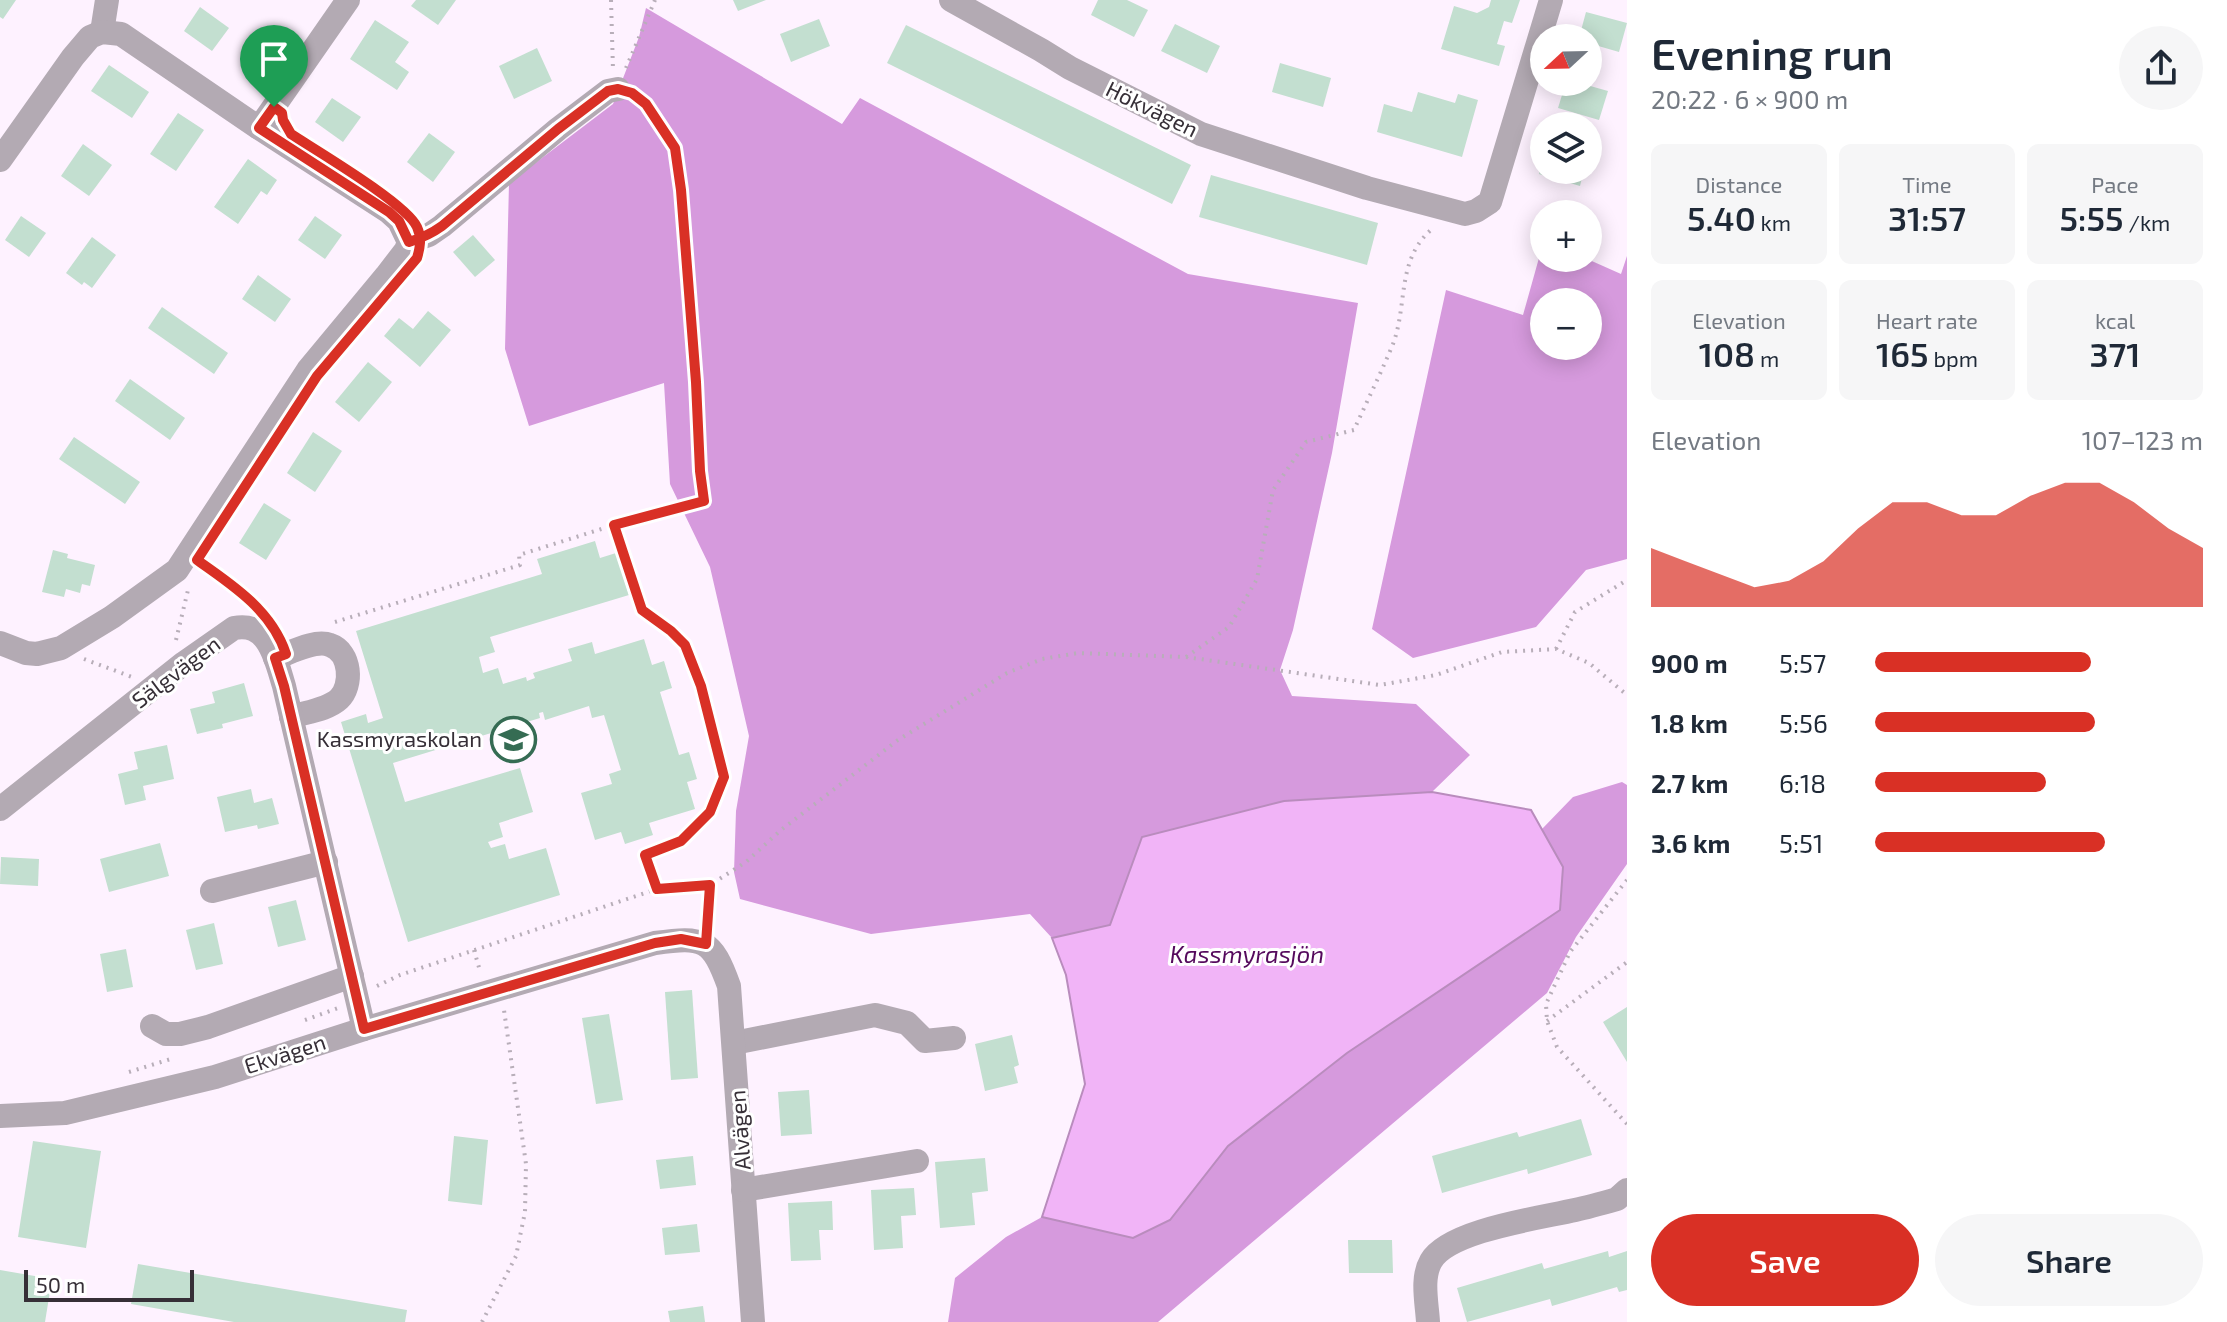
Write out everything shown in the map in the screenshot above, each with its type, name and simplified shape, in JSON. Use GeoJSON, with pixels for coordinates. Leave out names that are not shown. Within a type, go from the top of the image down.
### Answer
{"type":"FeatureCollection","features":[{"type":"Feature","properties":{"kind":"street"},"geometry":{"type":"LineString","coordinates":[[102,32],[107,0]]}},
{"type":"Feature","properties":{"kind":"street"},"geometry":{"type":"LineString","coordinates":[[259,128],[348,0]]}},
{"type":"Feature","properties":{"kind":"street","name":"Hökvägen"},"geometry":{"type":"LineString","coordinates":[[951,0],[1070,68],[1201,134],[1452,212]]}},
{"type":"Feature","properties":{"kind":"street"},"geometry":{"type":"LineString","coordinates":[[1452,212],[1465,214],[1490,202],[1551,0]]}},
{"type":"Feature","properties":{"kind":"street"},"geometry":{"type":"LineString","coordinates":[[0,160],[90,37],[102,32],[121,34],[389,212],[399,221],[409,242],[386,276],[308,370],[177,570],[112,617],[61,648],[37,654],[0,643]]}},
{"type":"Feature","properties":{"kind":"street"},"geometry":{"type":"LineString","coordinates":[[409,242],[429,235],[442,226],[558,129],[608,91],[618,89]]}},
{"type":"Feature","properties":{"kind":"street","name":"Sälgvägen"},"geometry":{"type":"LineString","coordinates":[[0,809],[184,663],[234,628],[243,626],[254,629],[270,643],[275,658],[364,1029]]}},
{"type":"Feature","properties":{"kind":"street"},"geometry":{"type":"LineString","coordinates":[[275,658],[317,644],[330,644],[340,651],[345,663],[347,688],[341,698],[331,705],[291,717]]}},
{"type":"Feature","properties":{"kind":"street"},"geometry":{"type":"LineString","coordinates":[[212,891],[326,862]]}},
{"type":"Feature","properties":{"kind":"street","name":"Ekvägen"},"geometry":{"type":"LineString","coordinates":[[0,1116],[65,1113],[215,1077],[364,1029],[655,943],[681,939],[706,944]]}},
{"type":"Feature","properties":{"kind":"street","name":"Alvägen"},"geometry":{"type":"LineString","coordinates":[[706,944],[720,960],[729,986],[753,1322]]}},
{"type":"Feature","properties":{"kind":"street"},"geometry":{"type":"LineString","coordinates":[[152,1026],[166,1034],[180,1034],[266,1007],[354,986]]}},
{"type":"Feature","properties":{"kind":"street"},"geometry":{"type":"LineString","coordinates":[[734,1043],[875,1015],[907,1023],[925,1041],[954,1038]]}},
{"type":"Feature","properties":{"kind":"street"},"geometry":{"type":"LineString","coordinates":[[743,1190],[917,1161]]}},
{"type":"Feature","properties":{"kind":"street"},"geometry":{"type":"LineString","coordinates":[[1428,1322],[1426,1275],[1438,1252],[1452,1243],[1497,1227],[1617,1199],[1627,1190]]}},
{"type":"Feature","properties":{"kind":"path"},"geometry":{"type":"LineString","coordinates":[[326,625],[520,565],[519,555],[704,501],[681,190],[675,148],[646,104],[632,93],[618,89],[613,78],[611,0]]}},
{"type":"Feature","properties":{"kind":"path"},"geometry":{"type":"LineString","coordinates":[[618,89],[655,0]]}},
{"type":"Feature","properties":{"kind":"path"},"geometry":{"type":"LineString","coordinates":[[1186,657],[1229,627],[1257,579],[1273,490],[1306,442],[1354,430],[1394,341],[1406,271],[1419,240],[1452,212]]}},
{"type":"Feature","properties":{"kind":"path"},"geometry":{"type":"LineString","coordinates":[[614,525],[642,610],[685,645],[701,686],[724,777],[710,812],[691,832],[681,841],[645,855],[657,889]]}},
{"type":"Feature","properties":{"kind":"path"},"geometry":{"type":"LineString","coordinates":[[197,560],[241,591],[258,609]]}},
{"type":"Feature","properties":{"kind":"path"},"geometry":{"type":"LineString","coordinates":[[175,645],[188,593],[186,578]]}},
{"type":"Feature","properties":{"kind":"path"},"geometry":{"type":"LineString","coordinates":[[1556,649],[1575,612],[1627,580]]}},
{"type":"Feature","properties":{"kind":"path"},"geometry":{"type":"LineString","coordinates":[[304,1020],[332,1011],[354,986],[400,975],[657,889],[710,885],[740,867],[781,830],[898,740],[1007,673],[1042,659],[1078,653],[1186,657],[1380,685],[1436,675],[1502,652],[1556,649],[1589,663],[1627,695]]}},
{"type":"Feature","properties":{"kind":"path"},"geometry":{"type":"LineString","coordinates":[[1627,880],[1570,952],[1546,1004],[1547,1021],[1557,1047],[1627,1124]]}},
{"type":"Feature","properties":{"kind":"path"},"geometry":{"type":"LineString","coordinates":[[706,944],[710,885]]}},
{"type":"Feature","properties":{"kind":"path"},"geometry":{"type":"LineString","coordinates":[[474,950],[491,1006],[504,1007],[526,1164],[525,1212],[516,1256],[482,1322]]}},
{"type":"Feature","properties":{"kind":"path"},"geometry":{"type":"LineString","coordinates":[[1547,1021],[1627,962]]}},
{"type":"Feature","properties":{"kind":"path"},"geometry":{"type":"LineString","coordinates":[[122,1074],[177,1057]]}},
{"type":"Feature","properties":{"kind":"shaded area"},"geometry":{"type":"Polygon","coordinates":[[[646,8],[842,124],[860,98],[1188,274],[1358,303],[1332,453],[1293,630],[1280,670],[1292,696],[1416,704],[1470,755],[1432,792],[1284,801],[1142,837],[1110,925],[1052,938],[1030,914],[871,934],[740,899],[734,872],[736,811],[749,736],[710,567],[670,484],[664,383],[529,426],[505,349],[509,183],[613,104],[639,37],[646,8]]]}},
{"type":"Feature","properties":{"kind":"shaded area"},"geometry":{"type":"Polygon","coordinates":[[[1627,256],[1627,559],[1586,570],[1536,627],[1413,658],[1372,629],[1446,290],[1523,315],[1530,290],[1530,360],[1602,360],[1602,288],[1531,288],[1535,272],[1602,272],[1602,266],[1621,274],[1627,256]]]}},
{"type":"Feature","properties":{"kind":"shaded area"},"geometry":{"type":"Polygon","coordinates":[[[1622,782],[1627,785],[1627,864],[1576,937],[1547,993],[1158,1322],[948,1322],[955,1278],[1006,1237],[1042,1217],[1133,1238],[1170,1220],[1228,1146],[1347,1053],[1563,867],[1542,829],[1573,797],[1622,782]]]}},
{"type":"Feature","properties":{"kind":"water","name":"Kassmyrasjön"},"geometry":{"type":"Polygon","coordinates":[[[1432,792],[1531,810],[1563,867],[1560,910],[1347,1053],[1228,1146],[1170,1220],[1133,1238],[1042,1217],[1085,1084],[1066,975],[1052,938],[1110,925],[1142,837],[1284,801],[1432,792]]]}},
{"type":"Feature","properties":{"kind":"building"},"geometry":{"type":"Polygon","coordinates":[[[0,0],[16,0],[3,19],[0,17],[0,0]]]}},
{"type":"Feature","properties":{"kind":"building"},"geometry":{"type":"Polygon","coordinates":[[[416,0],[456,0],[438,25],[411,6],[416,0]]]}},
{"type":"Feature","properties":{"kind":"building"},"geometry":{"type":"Polygon","coordinates":[[[733,0],[766,0],[738,11],[733,0]]]}},
{"type":"Feature","properties":{"kind":"building"},"geometry":{"type":"Polygon","coordinates":[[[1098,0],[1127,0],[1148,10],[1134,37],[1091,15],[1098,0]]]}},
{"type":"Feature","properties":{"kind":"building"},"geometry":{"type":"Polygon","coordinates":[[[1491,0],[1520,0],[1512,23],[1504,21],[1497,44],[1505,46],[1499,66],[1441,49],[1454,6],[1477,13],[1489,7],[1491,0]]]}},
{"type":"Feature","properties":{"kind":"building"},"geometry":{"type":"Polygon","coordinates":[[[200,7],[229,28],[212,51],[184,31],[200,7]]]}},
{"type":"Feature","properties":{"kind":"building"},"geometry":{"type":"Polygon","coordinates":[[[1586,12],[1627,23],[1619,52],[1602,47],[1602,24],[1583,24],[1586,12]]]}},
{"type":"Feature","properties":{"kind":"building"},"geometry":{"type":"Polygon","coordinates":[[[819,19],[830,46],[791,62],[780,34],[819,19]]]}},
{"type":"Feature","properties":{"kind":"building"},"geometry":{"type":"Polygon","coordinates":[[[375,20],[409,42],[395,62],[409,72],[397,90],[350,59],[375,20]]]}},
{"type":"Feature","properties":{"kind":"building"},"geometry":{"type":"Polygon","coordinates":[[[1175,24],[1220,46],[1207,73],[1161,51],[1175,24]]]}},
{"type":"Feature","properties":{"kind":"building"},"geometry":{"type":"Polygon","coordinates":[[[906,25],[1191,165],[1172,204],[887,63],[906,25]]]}},
{"type":"Feature","properties":{"kind":"building"},"geometry":{"type":"Polygon","coordinates":[[[537,48],[552,81],[514,99],[499,66],[537,48]]]}},
{"type":"Feature","properties":{"kind":"building"},"geometry":{"type":"Polygon","coordinates":[[[1280,63],[1331,78],[1323,107],[1272,92],[1280,63]]]}},
{"type":"Feature","properties":{"kind":"building"},"geometry":{"type":"Polygon","coordinates":[[[109,65],[149,92],[132,118],[91,91],[109,65]]]}},
{"type":"Feature","properties":{"kind":"building"},"geometry":{"type":"Polygon","coordinates":[[[1602,89],[1608,91],[1601,112],[1572,112],[1558,108],[1562,96],[1602,96],[1602,89]]]}},
{"type":"Feature","properties":{"kind":"building"},"geometry":{"type":"Polygon","coordinates":[[[1418,92],[1455,103],[1458,94],[1478,100],[1462,157],[1377,132],[1384,104],[1412,112],[1418,92]]]}},
{"type":"Feature","properties":{"kind":"building"},"geometry":{"type":"Polygon","coordinates":[[[332,98],[361,117],[343,142],[315,122],[332,98]]]}},
{"type":"Feature","properties":{"kind":"building"},"geometry":{"type":"Polygon","coordinates":[[[178,113],[204,130],[176,171],[150,154],[178,113]]]}},
{"type":"Feature","properties":{"kind":"building"},"geometry":{"type":"Polygon","coordinates":[[[429,133],[455,152],[433,182],[407,162],[429,133]]]}},
{"type":"Feature","properties":{"kind":"building"},"geometry":{"type":"Polygon","coordinates":[[[83,144],[112,165],[89,196],[61,176],[83,144]]]}},
{"type":"Feature","properties":{"kind":"building"},"geometry":{"type":"Polygon","coordinates":[[[248,159],[277,180],[267,195],[261,191],[238,224],[214,207],[248,159]]]}},
{"type":"Feature","properties":{"kind":"building"},"geometry":{"type":"Polygon","coordinates":[[[1211,175],[1378,223],[1367,265],[1199,217],[1211,175]]]}},
{"type":"Feature","properties":{"kind":"building"},"geometry":{"type":"Polygon","coordinates":[[[21,216],[46,233],[29,257],[5,240],[21,216]]]}},
{"type":"Feature","properties":{"kind":"building"},"geometry":{"type":"Polygon","coordinates":[[[315,216],[342,235],[325,259],[298,240],[315,216]]]}},
{"type":"Feature","properties":{"kind":"building"},"geometry":{"type":"Polygon","coordinates":[[[473,235],[495,260],[475,277],[453,252],[473,235]]]}},
{"type":"Feature","properties":{"kind":"building"},"geometry":{"type":"Polygon","coordinates":[[[92,237],[116,255],[92,288],[66,273],[92,237]]]}},
{"type":"Feature","properties":{"kind":"building"},"geometry":{"type":"Polygon","coordinates":[[[258,275],[291,299],[275,322],[242,299],[258,275]]]}},
{"type":"Feature","properties":{"kind":"building"},"geometry":{"type":"Polygon","coordinates":[[[162,307],[228,353],[214,374],[148,328],[162,307]]]}},
{"type":"Feature","properties":{"kind":"building"},"geometry":{"type":"Polygon","coordinates":[[[428,311],[451,330],[420,367],[384,336],[399,318],[413,329],[428,311]]]}},
{"type":"Feature","properties":{"kind":"building"},"geometry":{"type":"Polygon","coordinates":[[[368,362],[392,382],[359,422],[335,402],[368,362]]]}},
{"type":"Feature","properties":{"kind":"building"},"geometry":{"type":"Polygon","coordinates":[[[130,379],[185,418],[170,440],[115,401],[130,379]]]}},
{"type":"Feature","properties":{"kind":"building"},"geometry":{"type":"Polygon","coordinates":[[[313,432],[342,451],[315,492],[287,473],[313,432]]]}},
{"type":"Feature","properties":{"kind":"building"},"geometry":{"type":"Polygon","coordinates":[[[74,437],[140,482],[125,504],[59,459],[74,437]]]}},
{"type":"Feature","properties":{"kind":"building"},"geometry":{"type":"Polygon","coordinates":[[[264,503],[291,520],[266,560],[239,543],[264,503]]]}},
{"type":"Feature","properties":{"kind":"building"},"geometry":{"type":"Polygon","coordinates":[[[595,541],[600,558],[616,553],[629,595],[490,637],[495,652],[479,657],[483,673],[498,668],[503,684],[526,677],[527,681],[535,678],[533,673],[572,661],[568,649],[592,642],[595,654],[644,639],[652,665],[664,661],[672,688],[660,692],[679,755],[689,752],[697,779],[687,782],[695,809],[649,823],[653,835],[625,844],[621,832],[595,840],[581,793],[612,784],[609,774],[621,770],[604,715],[592,718],[589,706],[545,720],[543,712],[539,713],[540,718],[393,763],[405,802],[520,768],[533,812],[499,823],[503,837],[488,842],[491,848],[505,844],[509,859],[546,848],[560,895],[408,942],[341,722],[366,714],[368,723],[383,718],[356,631],[542,574],[537,559],[595,541]]]}},
{"type":"Feature","properties":{"kind":"building"},"geometry":{"type":"Polygon","coordinates":[[[53,550],[68,554],[67,558],[95,565],[90,586],[82,584],[80,593],[66,589],[64,597],[42,592],[53,550]]]}},
{"type":"Feature","properties":{"kind":"building"},"geometry":{"type":"Polygon","coordinates":[[[244,683],[253,716],[197,734],[190,709],[215,703],[212,692],[244,683]]]}},
{"type":"Feature","properties":{"kind":"building"},"geometry":{"type":"Polygon","coordinates":[[[167,745],[174,779],[143,786],[146,800],[125,805],[118,774],[138,769],[134,752],[167,745]]]}},
{"type":"Feature","properties":{"kind":"building"},"geometry":{"type":"Polygon","coordinates":[[[251,789],[254,803],[272,798],[279,824],[225,832],[217,797],[251,789]]]}},
{"type":"Feature","properties":{"kind":"building"},"geometry":{"type":"Polygon","coordinates":[[[160,843],[169,876],[109,892],[100,859],[160,843]]]}},
{"type":"Feature","properties":{"kind":"building"},"geometry":{"type":"Polygon","coordinates":[[[1,857],[39,859],[38,886],[0,884],[1,857]]]}},
{"type":"Feature","properties":{"kind":"building"},"geometry":{"type":"Polygon","coordinates":[[[296,900],[306,940],[278,947],[268,907],[296,900]]]}},
{"type":"Feature","properties":{"kind":"building"},"geometry":{"type":"Polygon","coordinates":[[[214,923],[223,964],[196,970],[186,930],[214,923]]]}},
{"type":"Feature","properties":{"kind":"building"},"geometry":{"type":"Polygon","coordinates":[[[126,949],[133,987],[107,992],[100,954],[126,949]]]}},
{"type":"Feature","properties":{"kind":"building"},"geometry":{"type":"Polygon","coordinates":[[[692,990],[698,1078],[671,1080],[665,992],[692,990]]]}},
{"type":"Feature","properties":{"kind":"building"},"geometry":{"type":"Polygon","coordinates":[[[1627,1007],[1627,1062],[1603,1022],[1627,1007]]]}},
{"type":"Feature","properties":{"kind":"building"},"geometry":{"type":"Polygon","coordinates":[[[609,1014],[623,1100],[596,1104],[582,1018],[609,1014]]]}},
{"type":"Feature","properties":{"kind":"building"},"geometry":{"type":"Polygon","coordinates":[[[1012,1035],[1019,1065],[1014,1067],[1018,1083],[985,1091],[975,1044],[1012,1035]]]}},
{"type":"Feature","properties":{"kind":"building"},"geometry":{"type":"Polygon","coordinates":[[[809,1090],[812,1134],[781,1136],[778,1092],[809,1090]]]}},
{"type":"Feature","properties":{"kind":"building"},"geometry":{"type":"Polygon","coordinates":[[[1581,1119],[1592,1155],[1528,1174],[1527,1169],[1442,1193],[1432,1156],[1517,1132],[1519,1137],[1581,1119]]]}},
{"type":"Feature","properties":{"kind":"building"},"geometry":{"type":"Polygon","coordinates":[[[454,1136],[488,1140],[482,1205],[448,1201],[454,1136]]]}},
{"type":"Feature","properties":{"kind":"building"},"geometry":{"type":"Polygon","coordinates":[[[33,1141],[101,1151],[86,1248],[18,1237],[33,1141]]]}},
{"type":"Feature","properties":{"kind":"building"},"geometry":{"type":"Polygon","coordinates":[[[693,1156],[696,1185],[660,1189],[656,1160],[693,1156]]]}},
{"type":"Feature","properties":{"kind":"building"},"geometry":{"type":"Polygon","coordinates":[[[985,1158],[988,1191],[972,1193],[975,1225],[940,1228],[935,1162],[985,1158]]]}},
{"type":"Feature","properties":{"kind":"building"},"geometry":{"type":"Polygon","coordinates":[[[914,1188],[916,1215],[901,1216],[903,1248],[874,1250],[871,1190],[914,1188]]]}},
{"type":"Feature","properties":{"kind":"building"},"geometry":{"type":"Polygon","coordinates":[[[832,1201],[833,1230],[819,1230],[821,1260],[791,1261],[788,1203],[832,1201]]]}},
{"type":"Feature","properties":{"kind":"building"},"geometry":{"type":"Polygon","coordinates":[[[697,1224],[700,1252],[665,1255],[662,1228],[697,1224]]]}},
{"type":"Feature","properties":{"kind":"building"},"geometry":{"type":"Polygon","coordinates":[[[1348,1240],[1392,1240],[1393,1273],[1349,1273],[1348,1240]]]}},
{"type":"Feature","properties":{"kind":"building"},"geometry":{"type":"Polygon","coordinates":[[[1608,1251],[1609,1257],[1627,1251],[1627,1290],[1619,1292],[1617,1287],[1552,1306],[1550,1299],[1467,1322],[1457,1288],[1542,1263],[1544,1269],[1608,1251]]]}},
{"type":"Feature","properties":{"kind":"building"},"geometry":{"type":"Polygon","coordinates":[[[138,1264],[407,1310],[405,1322],[234,1322],[131,1304],[138,1264]]]}},
{"type":"Feature","properties":{"kind":"building"},"geometry":{"type":"Polygon","coordinates":[[[0,1270],[52,1279],[45,1322],[0,1322],[0,1270]]]}},
{"type":"Feature","properties":{"kind":"building"},"geometry":{"type":"Polygon","coordinates":[[[703,1306],[705,1322],[670,1322],[668,1311],[703,1306]]]}},
{"type":"Feature","properties":{"kind":"place","name":"Kassmyraskolan"},"geometry":{"type":"Point","coordinates":[513,739]}},
{"type":"Feature","properties":{"kind":"route"},"geometry":{"type":"LineString","coordinates":[[274,107],[259,128],[389,212],[405,230],[409,242],[420,238],[429,235],[442,226],[608,91],[618,89],[632,93],[646,104],[675,148],[681,190],[704,501],[614,525],[642,610],[685,645],[701,686],[724,777],[710,812],[681,841],[645,855],[657,889],[710,885],[706,944],[681,939],[655,943],[364,1029],[275,658],[286,654],[281,639],[265,616],[241,591],[197,560],[317,376],[417,258],[420,238],[417,227],[400,206],[291,134],[282,113],[274,107]]}}]}
